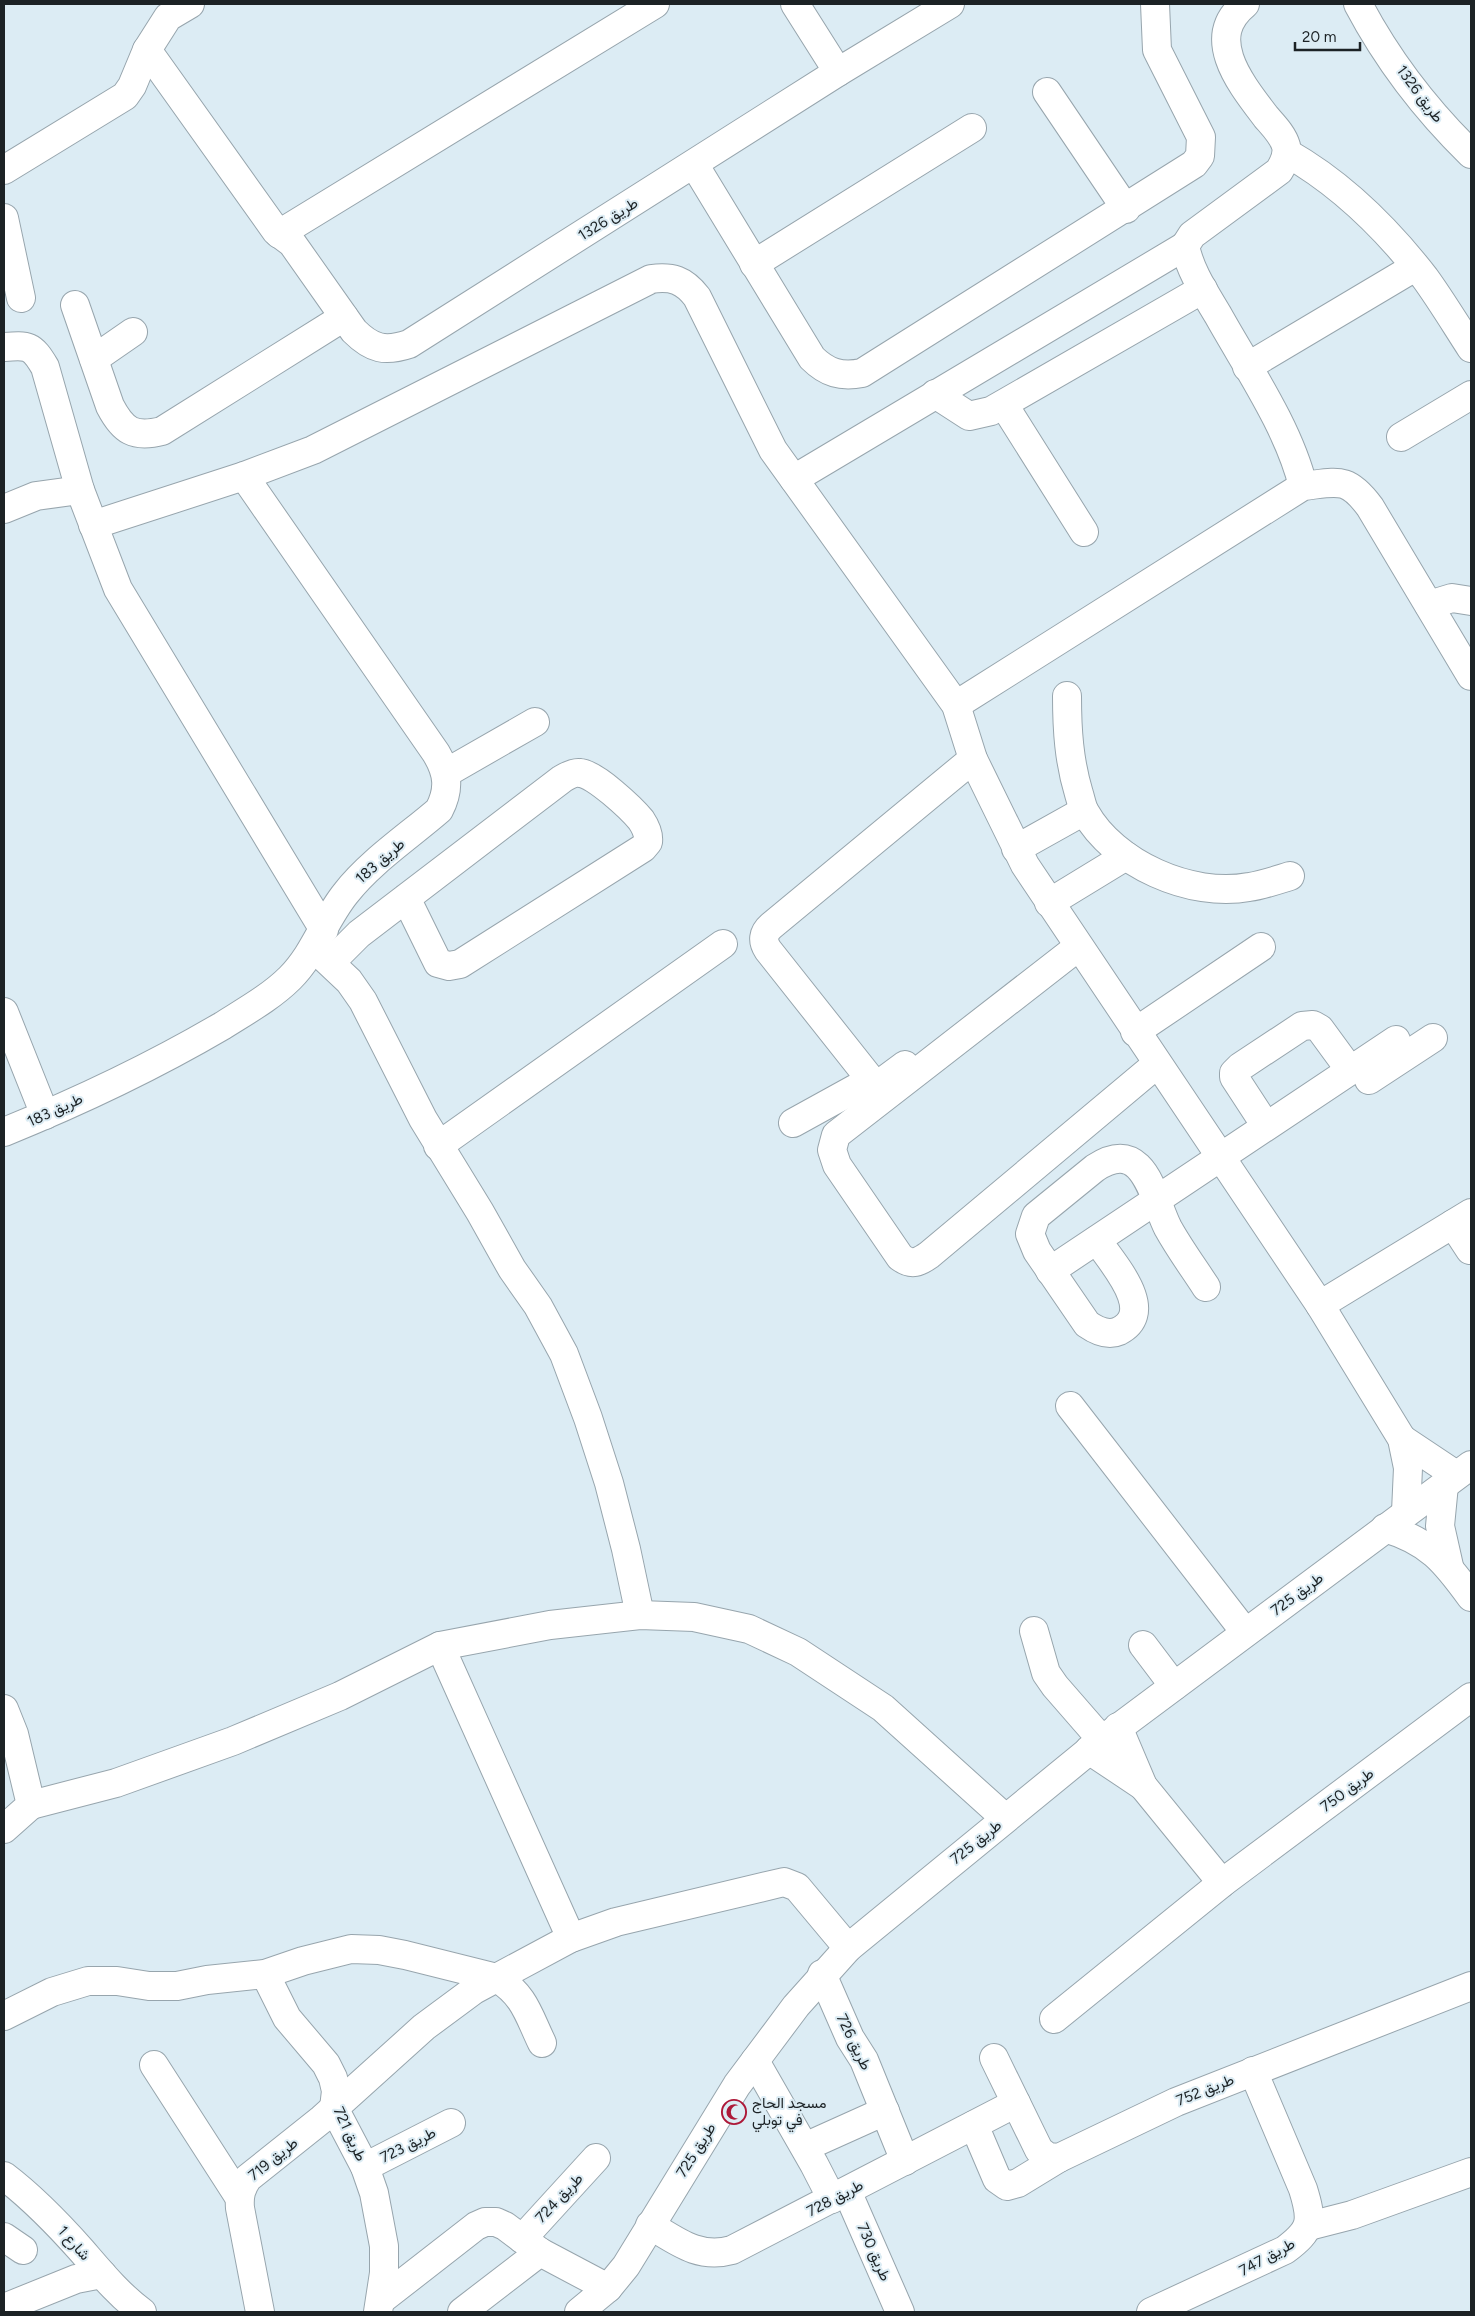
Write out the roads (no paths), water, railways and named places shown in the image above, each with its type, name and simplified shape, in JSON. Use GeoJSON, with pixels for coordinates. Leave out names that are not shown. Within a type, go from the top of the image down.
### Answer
{"type":"FeatureCollection","features":[{"type":"Feature","properties":{"kind":"street"},"geometry":{"type":"LineString","coordinates":[[4,170],[120,101],[132,86],[147,50],[168,17],[190,4]]}},
{"type":"Feature","properties":{"kind":"street"},"geometry":{"type":"LineString","coordinates":[[285,238],[655,4]]}},
{"type":"Feature","properties":{"kind":"street"},"geometry":{"type":"LineString","coordinates":[[795,4],[838,72]]}},
{"type":"Feature","properties":{"kind":"street","name":"طريق 1326"},"geometry":{"type":"LineString","coordinates":[[147,50],[354,331],[364,342],[379,348],[394,349],[409,344],[838,72],[950,4]]}},
{"type":"Feature","properties":{"kind":"street"},"geometry":{"type":"LineString","coordinates":[[694,164],[812,358],[822,368],[835,374],[848,376],[862,373],[1126,209],[1194,164],[1200,156],[1202,147],[1201,137],[1157,50],[1154,4]]}},
{"type":"Feature","properties":{"kind":"street"},"geometry":{"type":"LineString","coordinates":[[794,479],[1185,246],[1192,235],[1279,171],[1285,162],[1287,153],[1285,144],[1258,106],[1228,57],[1226,34],[1229,23],[1234,13],[1245,4]]}},
{"type":"Feature","properties":{"kind":"street","name":"طريق 1326"},"geometry":{"type":"LineString","coordinates":[[1358,4],[1372,30],[1431,112],[1471,154]]}},
{"type":"Feature","properties":{"kind":"street"},"geometry":{"type":"LineString","coordinates":[[1047,92],[1126,209]]}},
{"type":"Feature","properties":{"kind":"street"},"geometry":{"type":"LineString","coordinates":[[754,264],[972,128]]}},
{"type":"Feature","properties":{"kind":"street"},"geometry":{"type":"LineString","coordinates":[[1287,153],[1312,168],[1343,192],[1393,241],[1415,267],[1471,348]]}},
{"type":"Feature","properties":{"kind":"street"},"geometry":{"type":"LineString","coordinates":[[4,218],[21,298]]}},
{"type":"Feature","properties":{"kind":"street"},"geometry":{"type":"LineString","coordinates":[[1185,246],[1188,259],[1203,289],[1294,454],[1303,486]]}},
{"type":"Feature","properties":{"kind":"street"},"geometry":{"type":"LineString","coordinates":[[1247,366],[1415,267]]}},
{"type":"Feature","properties":{"kind":"street"},"geometry":{"type":"LineString","coordinates":[[92,525],[244,476],[313,450],[642,284],[663,277],[675,278],[688,285],[697,297],[773,450],[956,705],[973,759],[1016,849],[1049,903],[1320,1305],[1402,1439],[1408,1468],[1396,1520],[1449,1566],[1471,1597]]}},
{"type":"Feature","properties":{"kind":"street"},"geometry":{"type":"LineString","coordinates":[[935,394],[969,416],[979,415],[1004,405],[1203,289]]}},
{"type":"Feature","properties":{"kind":"street"},"geometry":{"type":"LineString","coordinates":[[75,305],[110,406],[118,421],[130,432],[146,435],[162,431],[344,317]]}},
{"type":"Feature","properties":{"kind":"street"},"geometry":{"type":"LineString","coordinates":[[94,359],[133,332]]}},
{"type":"Feature","properties":{"kind":"street"},"geometry":{"type":"LineString","coordinates":[[4,347],[24,345],[35,351],[45,367],[80,490],[118,589],[323,947],[362,1001],[405,1088],[438,1146],[480,1212],[512,1269],[538,1306],[564,1354],[588,1418],[609,1483],[640,1615]]}},
{"type":"Feature","properties":{"kind":"street"},"geometry":{"type":"LineString","coordinates":[[1401,437],[1471,395]]}},
{"type":"Feature","properties":{"kind":"street"},"geometry":{"type":"LineString","coordinates":[[1004,405],[1084,532]]}},
{"type":"Feature","properties":{"kind":"street","name":"طريق 183"},"geometry":{"type":"LineString","coordinates":[[4,1132],[46,1115],[151,1064],[242,1014],[288,980],[323,947],[345,894],[358,879],[439,810],[446,797],[448,785],[446,773],[436,753],[244,476]]}},
{"type":"Feature","properties":{"kind":"street"},"geometry":{"type":"LineString","coordinates":[[956,705],[1303,486],[1337,482],[1357,489],[1370,506],[1471,676]]}},
{"type":"Feature","properties":{"kind":"street"},"geometry":{"type":"LineString","coordinates":[[4,509],[36,496],[80,490]]}},
{"type":"Feature","properties":{"kind":"street"},"geometry":{"type":"LineString","coordinates":[[1429,605],[1452,598],[1471,601]]}},
{"type":"Feature","properties":{"kind":"street"},"geometry":{"type":"LineString","coordinates":[[1067,696],[1067,734],[1072,772],[1084,811],[1102,835],[1126,856],[1163,878],[1205,888],[1248,888],[1290,876]]}},
{"type":"Feature","properties":{"kind":"street"},"geometry":{"type":"LineString","coordinates":[[446,773],[535,722]]}},
{"type":"Feature","properties":{"kind":"street"},"geometry":{"type":"LineString","coordinates":[[973,759],[770,926],[764,934],[764,945],[871,1080],[878,1082],[890,1078],[1073,940]]}},
{"type":"Feature","properties":{"kind":"street"},"geometry":{"type":"LineString","coordinates":[[323,947],[360,934],[406,898],[562,779],[570,774],[580,773],[597,780],[641,820],[648,835],[648,842],[643,848],[460,964],[449,966],[438,962],[406,898]]}},
{"type":"Feature","properties":{"kind":"street"},"geometry":{"type":"LineString","coordinates":[[1016,849],[1084,811]]}},
{"type":"Feature","properties":{"kind":"street"},"geometry":{"type":"LineString","coordinates":[[1049,903],[1126,856]]}},
{"type":"Feature","properties":{"kind":"street"},"geometry":{"type":"LineString","coordinates":[[1073,940],[836,1135],[832,1150],[837,1165],[900,1257],[907,1262],[915,1263],[929,1255],[1157,1064]]}},
{"type":"Feature","properties":{"kind":"street"},"geometry":{"type":"LineString","coordinates":[[438,1146],[723,944]]}},
{"type":"Feature","properties":{"kind":"street"},"geometry":{"type":"LineString","coordinates":[[1135,1032],[1261,947]]}},
{"type":"Feature","properties":{"kind":"street"},"geometry":{"type":"LineString","coordinates":[[4,1012],[46,1115]]}},
{"type":"Feature","properties":{"kind":"street"},"geometry":{"type":"LineString","coordinates":[[1266,1126],[1234,1077],[1234,1073],[1240,1067],[1302,1026],[1310,1024],[1320,1029],[1350,1070]]}},
{"type":"Feature","properties":{"kind":"street"},"geometry":{"type":"LineString","coordinates":[[1050,1271],[1157,1198],[1224,1164],[1433,1038]]}},
{"type":"Feature","properties":{"kind":"street"},"geometry":{"type":"LineString","coordinates":[[1224,1164],[1266,1126],[1396,1040]]}},
{"type":"Feature","properties":{"kind":"street"},"geometry":{"type":"LineString","coordinates":[[793,1123],[871,1080]]}},
{"type":"Feature","properties":{"kind":"street"},"geometry":{"type":"LineString","coordinates":[[1097,1240],[1132,1294],[1135,1304],[1133,1316],[1127,1325],[1118,1331],[1107,1333],[1096,1331],[1087,1324],[1050,1271],[1032,1242],[1032,1224],[1043,1210],[1095,1168],[1104,1162],[1125,1160],[1135,1165],[1149,1180],[1170,1230],[1206,1287]]}},
{"type":"Feature","properties":{"kind":"street"},"geometry":{"type":"LineString","coordinates":[[1320,1305],[1462,1219],[1470,1250]]}},
{"type":"Feature","properties":{"kind":"street"},"geometry":{"type":"LineString","coordinates":[[1070,1406],[1246,1632]]}},
{"type":"Feature","properties":{"kind":"street"},"geometry":{"type":"LineString","coordinates":[[1402,1439],[1457,1475],[1440,1526],[1449,1566]]}},
{"type":"Feature","properties":{"kind":"street","name":"طريق 725"},"geometry":{"type":"LineString","coordinates":[[579,2312],[608,2288],[626,2266],[737,2085],[796,2006],[822,1974],[848,1948],[1103,1739],[1457,1475]]}},
{"type":"Feature","properties":{"kind":"street"},"geometry":{"type":"LineString","coordinates":[[4,1829],[31,1805],[116,1783],[234,1741],[340,1696],[440,1646],[550,1625],[640,1615],[694,1617],[749,1629],[798,1652],[883,1708],[1005,1818]]}},
{"type":"Feature","properties":{"kind":"street"},"geometry":{"type":"LineString","coordinates":[[1034,1631],[1046,1673],[1055,1686],[1143,1786],[1222,1883]]}},
{"type":"Feature","properties":{"kind":"street"},"geometry":{"type":"LineString","coordinates":[[1143,1645],[1174,1686]]}},
{"type":"Feature","properties":{"kind":"street"},"geometry":{"type":"LineString","coordinates":[[440,1646],[571,1938]]}},
{"type":"Feature","properties":{"kind":"street","name":"طريق 750"},"geometry":{"type":"LineString","coordinates":[[1054,2019],[1222,1883],[1471,1697]]}},
{"type":"Feature","properties":{"kind":"street"},"geometry":{"type":"LineString","coordinates":[[4,1709],[14,1734],[31,1805]]}},
{"type":"Feature","properties":{"kind":"street","name":"طريق 719"},"geometry":{"type":"LineString","coordinates":[[260,2312],[239,2197],[242,2187],[248,2178],[334,2108],[439,2015],[474,1990],[571,1938],[616,1922],[784,1882],[797,1886],[848,1948]]}},
{"type":"Feature","properties":{"kind":"street"},"geometry":{"type":"LineString","coordinates":[[4,2016],[52,1992],[88,1981],[117,1981],[149,1986],[177,1986],[207,1980],[265,1974],[304,1961],[351,1949],[379,1950],[497,1978],[513,1988],[523,2001],[542,2042]]}},
{"type":"Feature","properties":{"kind":"street","name":"طريق 721"},"geometry":{"type":"LineString","coordinates":[[265,1974],[287,2018],[326,2064],[333,2078],[336,2091],[334,2108],[365,2167],[374,2193],[382,2228],[384,2264],[380,2306]]}},
{"type":"Feature","properties":{"kind":"street","name":"طريق 726"},"geometry":{"type":"LineString","coordinates":[[822,1974],[850,2038],[864,2060],[905,2161]]}},
{"type":"Feature","properties":{"kind":"street","name":"طريق 752"},"geometry":{"type":"LineString","coordinates":[[974,2125],[997,2179],[1007,2186],[1018,2183],[1059,2158],[1176,2102],[1471,1986]]}},
{"type":"Feature","properties":{"kind":"street"},"geometry":{"type":"LineString","coordinates":[[994,2058],[1039,2150],[1048,2157],[1059,2158]]}},
{"type":"Feature","properties":{"kind":"street","name":"طريق 730"},"geometry":{"type":"LineString","coordinates":[[755,2061],[805,2146],[840,2195],[900,2312]]}},
{"type":"Feature","properties":{"kind":"street"},"geometry":{"type":"LineString","coordinates":[[154,2065],[239,2197]]}},
{"type":"Feature","properties":{"kind":"street","name":"طريق 747"},"geometry":{"type":"LineString","coordinates":[[1151,2312],[1285,2250],[1299,2239],[1309,2226],[1309,2209],[1303,2189],[1253,2071]]}},
{"type":"Feature","properties":{"kind":"street","name":"طريق 728"},"geometry":{"type":"LineString","coordinates":[[650,2225],[689,2249],[705,2253],[722,2253],[742,2246],[1016,2103]]}},
{"type":"Feature","properties":{"kind":"street"},"geometry":{"type":"LineString","coordinates":[[805,2146],[885,2111]]}},
{"type":"Feature","properties":{"kind":"street","name":"طريق 723"},"geometry":{"type":"LineString","coordinates":[[365,2167],[451,2122]]}},
{"type":"Feature","properties":{"kind":"street","name":"طريق 724"},"geometry":{"type":"LineString","coordinates":[[531,2246],[596,2158]]}},
{"type":"Feature","properties":{"kind":"street"},"geometry":{"type":"LineString","coordinates":[[1309,2226],[1352,2216],[1471,2172]]}},
{"type":"Feature","properties":{"kind":"street","name":"شارع 1"},"geometry":{"type":"LineString","coordinates":[[4,2176],[21,2189],[74,2242],[125,2300],[142,2312]]}},
{"type":"Feature","properties":{"kind":"street"},"geometry":{"type":"LineString","coordinates":[[380,2306],[476,2226],[485,2222],[496,2222],[504,2226],[531,2246],[608,2288]]}},
{"type":"Feature","properties":{"kind":"street"},"geometry":{"type":"LineString","coordinates":[[52,2288],[66,2267],[74,2242]]}},
{"type":"Feature","properties":{"kind":"street"},"geometry":{"type":"LineString","coordinates":[[462,2312],[531,2246]]}},
{"type":"Feature","properties":{"kind":"street"},"geometry":{"type":"LineString","coordinates":[[4,2308],[52,2288],[102,2274]]}},
{"type":"Feature","properties":{"kind":"place","name":"مسجد الحاج في توبلي"},"geometry":{"type":"Point","coordinates":[734,2112]}}]}
